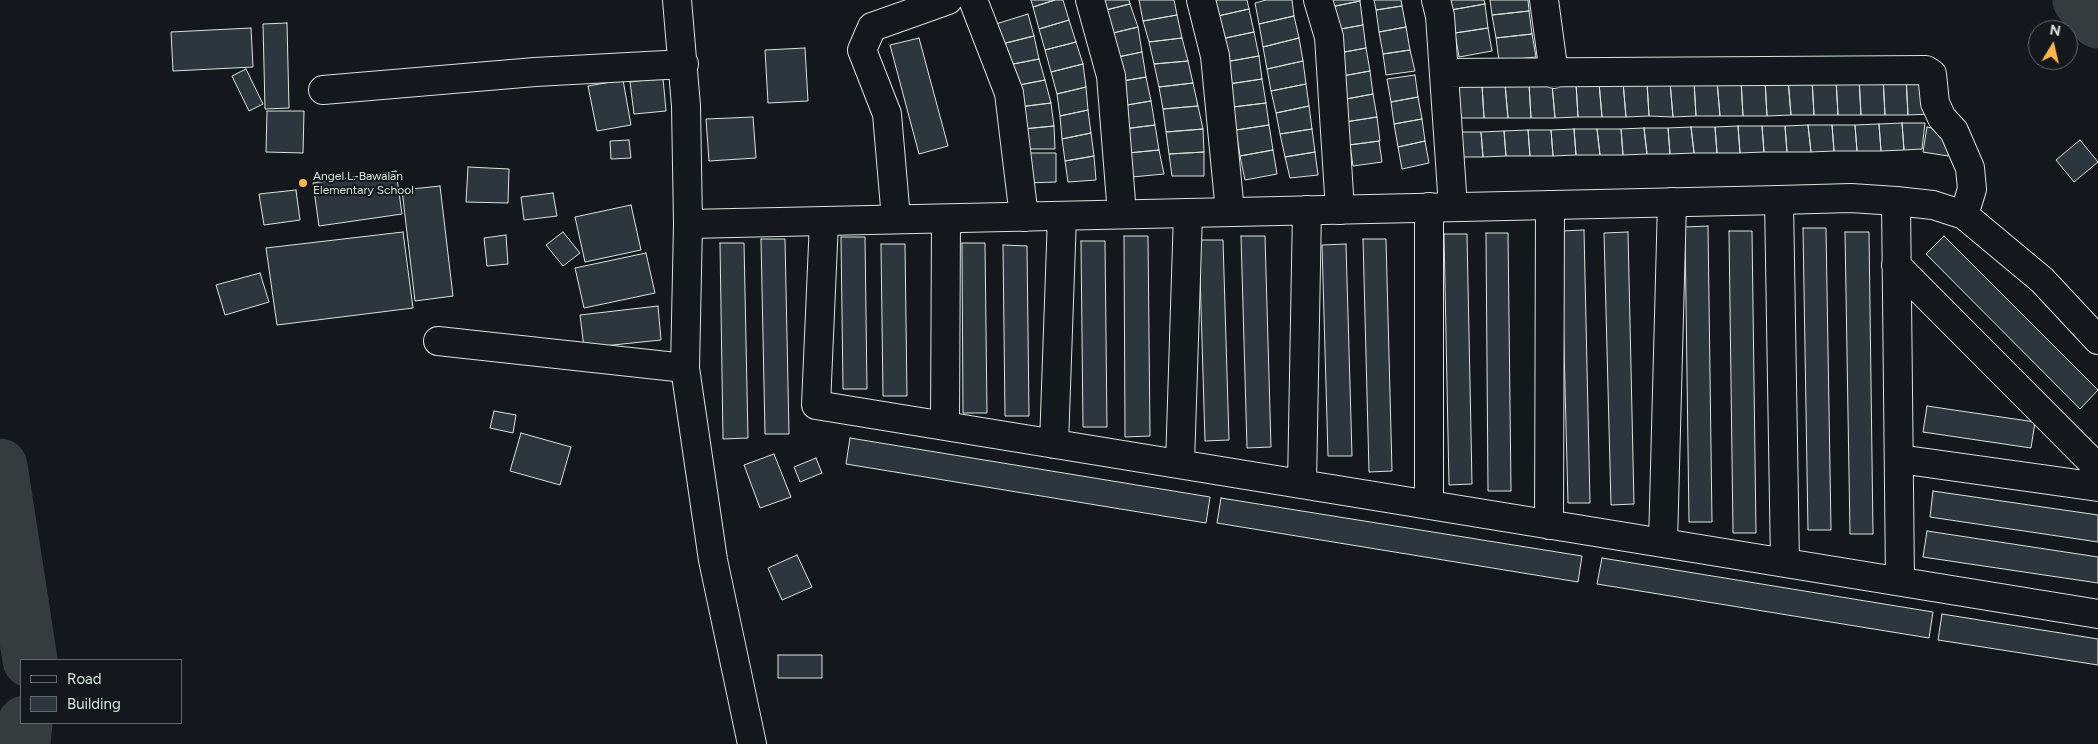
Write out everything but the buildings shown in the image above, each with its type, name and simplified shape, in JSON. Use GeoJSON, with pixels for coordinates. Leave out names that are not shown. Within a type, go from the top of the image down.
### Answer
{"type":"FeatureCollection","features":[{"type":"Feature","properties":{"kind":"street"},"geometry":{"type":"LineString","coordinates":[[677,0],[684,64],[688,224],[685,368],[713,560],[752,744]]}},
{"type":"Feature","properties":{"kind":"street"},"geometry":{"type":"LineString","coordinates":[[896,219],[887,114],[862,50],[872,27],[948,0]]}},
{"type":"Feature","properties":{"kind":"street"},"geometry":{"type":"LineString","coordinates":[[973,0],[1009,93],[1024,217]]}},
{"type":"Feature","properties":{"kind":"street"},"geometry":{"type":"LineString","coordinates":[[1090,0],[1111,76],[1122,214]]}},
{"type":"Feature","properties":{"kind":"street"},"geometry":{"type":"LineString","coordinates":[[1201,0],[1215,56],[1230,212]]}},
{"type":"Feature","properties":{"kind":"street"},"geometry":{"type":"LineString","coordinates":[[1318,0],[1329,37],[1340,210]]}},
{"type":"Feature","properties":{"kind":"street"},"geometry":{"type":"LineString","coordinates":[[1429,505],[1445,73],[1440,16],[1436,0]]}},
{"type":"Feature","properties":{"kind":"street"},"geometry":{"type":"LineString","coordinates":[[1544,0],[1554,74]]}},
{"type":"Feature","properties":{"kind":"street"},"geometry":{"type":"LineString","coordinates":[[323,90],[535,72],[684,64]]}},
{"type":"Feature","properties":{"kind":"street"},"geometry":{"type":"LineString","coordinates":[[1445,73],[1554,74],[1926,70],[1932,74],[1935,103],[1942,118],[1954,131],[1970,168],[1972,189],[1964,215]]}},
{"type":"Feature","properties":{"kind":"street"},"geometry":{"type":"LineString","coordinates":[[688,224],[1851,198],[1896,201],[1933,205],[1964,215],[2042,280],[2098,340]]}},
{"type":"Feature","properties":{"kind":"street"},"geometry":{"type":"LineString","coordinates":[[1779,200],[1785,563]]}},
{"type":"Feature","properties":{"kind":"street"},"geometry":{"type":"LineString","coordinates":[[1896,201],[1900,581]]}},
{"type":"Feature","properties":{"kind":"street"},"geometry":{"type":"LineString","coordinates":[[1663,543],[1672,202]]}},
{"type":"Feature","properties":{"kind":"street"},"geometry":{"type":"LineString","coordinates":[[1549,524],[1550,205]]}},
{"type":"Feature","properties":{"kind":"street"},"geometry":{"type":"LineString","coordinates":[[1302,484],[1307,210]]}},
{"type":"Feature","properties":{"kind":"street"},"geometry":{"type":"LineString","coordinates":[[1180,464],[1188,213]]}},
{"type":"Feature","properties":{"kind":"street"},"geometry":{"type":"LineString","coordinates":[[1054,444],[1062,216]]}},
{"type":"Feature","properties":{"kind":"street"},"geometry":{"type":"LineString","coordinates":[[944,426],[946,218]]}},
{"type":"Feature","properties":{"kind":"street"},"geometry":{"type":"LineString","coordinates":[[824,221],[816,405],[2098,614]]}},
{"type":"Feature","properties":{"kind":"street"},"geometry":{"type":"LineString","coordinates":[[1896,266],[2098,468]]}},
{"type":"Feature","properties":{"kind":"street"},"geometry":{"type":"LineString","coordinates":[[438,342],[685,368]]}},
{"type":"Feature","properties":{"kind":"street"},"geometry":{"type":"LineString","coordinates":[[1899,459],[2098,486]]}},
{"type":"Feature","properties":{"kind":"waterway"},"geometry":{"type":"LineString","coordinates":[[2080,0],[2098,21]]}},
{"type":"Feature","properties":{"kind":"waterway"},"geometry":{"type":"LineString","coordinates":[[0,466],[30,659]]}},
{"type":"Feature","properties":{"kind":"waterway"},"geometry":{"type":"LineString","coordinates":[[23,744],[25,724]]}},
{"type":"Feature","properties":{"kind":"place","name":"Angel L. Bawalan Elementary School"},"geometry":{"type":"Point","coordinates":[303,183]}}]}
